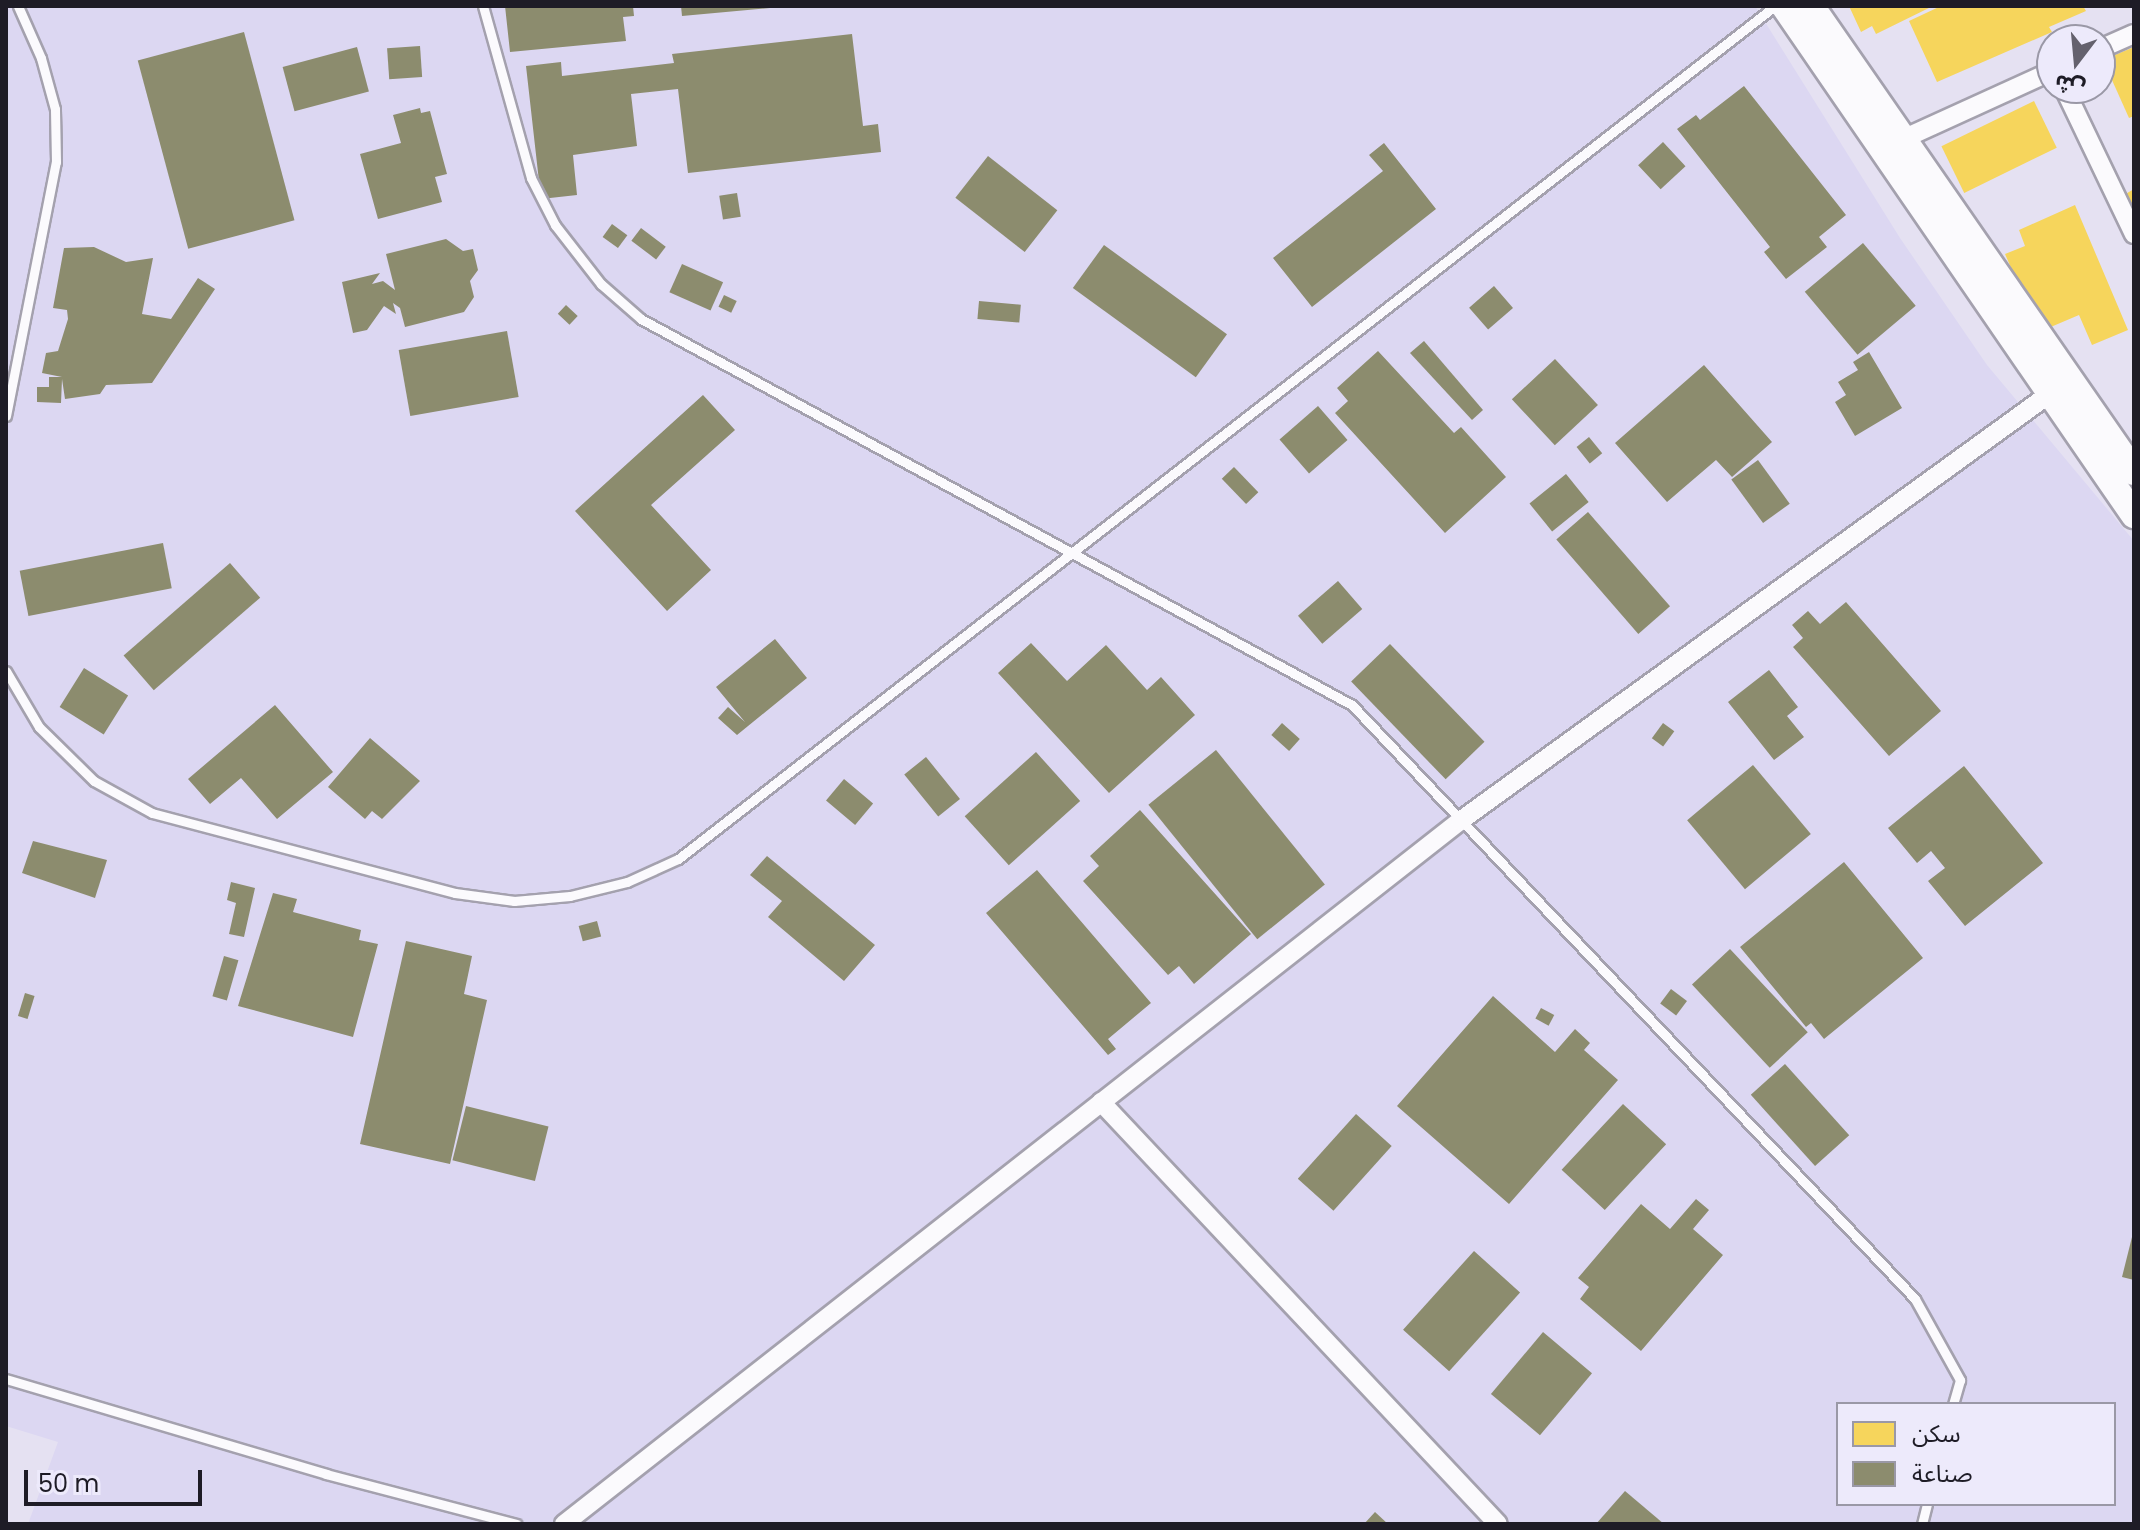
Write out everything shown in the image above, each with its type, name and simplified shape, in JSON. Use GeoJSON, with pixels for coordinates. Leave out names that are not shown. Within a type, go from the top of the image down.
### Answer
{"type":"FeatureCollection","features":[{"type":"Feature","properties":{"kind":"main road"},"geometry":{"type":"LineString","coordinates":[[1784,6],[2048,395],[2134,515]]}},
{"type":"Feature","properties":{"kind":"main road"},"geometry":{"type":"LineString","coordinates":[[1811,6],[2134,472]]}},
{"type":"Feature","properties":{"kind":"street"},"geometry":{"type":"LineString","coordinates":[[1905,138],[2036,78]]}},
{"type":"Feature","properties":{"kind":"street"},"geometry":{"type":"LineString","coordinates":[[2072,104],[2134,234]]}},
{"type":"Feature","properties":{"kind":"street"},"geometry":{"type":"LineString","coordinates":[[564,1524],[1460,821],[2048,395]]}},
{"type":"Feature","properties":{"kind":"street"},"geometry":{"type":"LineString","coordinates":[[1101,1102],[1498,1524]]}},
{"type":"Feature","properties":{"kind":"lane"},"geometry":{"type":"LineString","coordinates":[[6,416],[56,162],[55,109],[41,58],[18,6]]}},
{"type":"Feature","properties":{"kind":"lane"},"geometry":{"type":"LineString","coordinates":[[483,6],[531,178],[555,225],[601,284],[641,319],[1352,705],[1915,1299],[1960,1380],[1954,1402]]}},
{"type":"Feature","properties":{"kind":"lane"},"geometry":{"type":"LineString","coordinates":[[6,671],[39,727],[72,760],[94,781],[152,813],[455,893],[514,901],[570,896],[627,882],[678,859],[1070,551],[1775,6]]}},
{"type":"Feature","properties":{"kind":"lane"},"geometry":{"type":"LineString","coordinates":[[6,1379],[326,1474],[517,1524]]}},
{"type":"Feature","properties":{"kind":"shaded area"},"geometry":{"type":"Polygon","coordinates":[[[6,6],[1755,6],[1900,238],[1987,365],[2134,541],[2134,1524],[28,1524],[58,1442],[6,1426],[6,6]]]}},
{"type":"Feature","properties":{"kind":"building: سكن"},"geometry":{"type":"Polygon","coordinates":[[[1849,6],[1933,6],[1876,34],[1872,26],[1861,32],[1849,6]]]}},
{"type":"Feature","properties":{"kind":"building: سكن"},"geometry":{"type":"Polygon","coordinates":[[[1941,6],[2083,6],[2086,11],[2056,24],[2036,24],[2036,39],[1937,82],[1909,21],[1941,6]]]}},
{"type":"Feature","properties":{"kind":"building: سكن"},"geometry":{"type":"Polygon","coordinates":[[[2134,47],[2134,116],[2129,118],[2116,89],[2116,55],[2134,47]]]}},
{"type":"Feature","properties":{"kind":"building: سكن"},"geometry":{"type":"Polygon","coordinates":[[[2034,101],[2057,148],[1964,193],[1941,146],[2034,101]]]}},
{"type":"Feature","properties":{"kind":"building: سكن"},"geometry":{"type":"Polygon","coordinates":[[[2134,189],[2134,239],[2112,202],[2134,189]]]}},
{"type":"Feature","properties":{"kind":"building: سكن"},"geometry":{"type":"Polygon","coordinates":[[[2075,205],[2128,330],[2092,345],[2079,315],[2039,332],[2005,254],[2025,246],[2019,230],[2075,205]]]}},
{"type":"Feature","properties":{"kind":"building: صناعة"},"geometry":{"type":"Polygon","coordinates":[[[505,6],[633,6],[634,16],[623,17],[626,41],[510,52],[505,6]]]}},
{"type":"Feature","properties":{"kind":"building: صناعة"},"geometry":{"type":"Polygon","coordinates":[[[681,6],[770,6],[770,8],[682,16],[681,6]]]}},
{"type":"Feature","properties":{"kind":"building: صناعة"},"geometry":{"type":"Polygon","coordinates":[[[244,32],[294,220],[188,249],[138,60],[244,32]]]}},
{"type":"Feature","properties":{"kind":"building: صناعة"},"geometry":{"type":"Polygon","coordinates":[[[852,34],[863,126],[878,124],[881,152],[688,173],[678,89],[631,94],[637,146],[573,155],[577,195],[541,199],[526,66],[561,62],[562,76],[674,63],[672,54],[852,34]]]}},
{"type":"Feature","properties":{"kind":"building: صناعة"},"geometry":{"type":"Polygon","coordinates":[[[420,46],[422,77],[389,79],[387,48],[420,46]]]}},
{"type":"Feature","properties":{"kind":"building: صناعة"},"geometry":{"type":"Polygon","coordinates":[[[357,47],[369,91],[295,111],[283,67],[357,47]]]}},
{"type":"Feature","properties":{"kind":"building: صناعة"},"geometry":{"type":"Polygon","coordinates":[[[1744,86],[1846,215],[1819,237],[1827,247],[1786,279],[1764,252],[1770,247],[1677,129],[1696,115],[1700,120],[1744,86]]]}},
{"type":"Feature","properties":{"kind":"building: صناعة"},"geometry":{"type":"Polygon","coordinates":[[[420,108],[421,113],[430,111],[447,174],[435,177],[442,202],[378,219],[360,154],[401,143],[393,115],[420,108]]]}},
{"type":"Feature","properties":{"kind":"building: صناعة"},"geometry":{"type":"Polygon","coordinates":[[[1663,142],[1686,166],[1661,189],[1638,165],[1663,142]]]}},
{"type":"Feature","properties":{"kind":"building: صناعة"},"geometry":{"type":"Polygon","coordinates":[[[1384,143],[1436,209],[1312,307],[1273,258],[1383,171],[1369,155],[1384,143]]]}},
{"type":"Feature","properties":{"kind":"building: صناعة"},"geometry":{"type":"Polygon","coordinates":[[[988,156],[1057,210],[1025,252],[955,198],[988,156]]]}},
{"type":"Feature","properties":{"kind":"building: صناعة"},"geometry":{"type":"Polygon","coordinates":[[[737,193],[741,217],[723,220],[719,196],[737,193]]]}},
{"type":"Feature","properties":{"kind":"building: صناعة"},"geometry":{"type":"Polygon","coordinates":[[[612,224],[627,235],[618,248],[603,237],[612,224]]]}},
{"type":"Feature","properties":{"kind":"building: صناعة"},"geometry":{"type":"Polygon","coordinates":[[[641,228],[666,247],[656,259],[631,241],[641,228]]]}},
{"type":"Feature","properties":{"kind":"building: صناعة"},"geometry":{"type":"Polygon","coordinates":[[[446,239],[463,251],[473,249],[478,270],[470,281],[474,297],[464,312],[405,327],[400,308],[393,303],[396,314],[384,306],[367,330],[353,333],[342,282],[380,273],[372,284],[383,281],[395,290],[386,254],[446,239]]]}},
{"type":"Feature","properties":{"kind":"building: صناعة"},"geometry":{"type":"Polygon","coordinates":[[[1863,243],[1916,306],[1857,355],[1805,292],[1863,243]]]}},
{"type":"Feature","properties":{"kind":"building: صناعة"},"geometry":{"type":"Polygon","coordinates":[[[1104,245],[1227,334],[1196,377],[1073,288],[1104,245]]]}},
{"type":"Feature","properties":{"kind":"building: صناعة"},"geometry":{"type":"Polygon","coordinates":[[[94,247],[126,262],[153,258],[142,314],[171,319],[198,278],[215,289],[152,383],[106,385],[100,394],[65,399],[62,379],[61,403],[37,402],[37,387],[49,387],[49,377],[62,377],[42,373],[46,353],[58,351],[68,319],[67,310],[53,308],[64,248],[94,247]]]}},
{"type":"Feature","properties":{"kind":"building: صناعة"},"geometry":{"type":"Polygon","coordinates":[[[682,264],[723,282],[711,311],[669,292],[682,264]]]}},
{"type":"Feature","properties":{"kind":"building: صناعة"},"geometry":{"type":"Polygon","coordinates":[[[1494,286],[1513,308],[1488,330],[1469,308],[1494,286]]]}},
{"type":"Feature","properties":{"kind":"building: صناعة"},"geometry":{"type":"Polygon","coordinates":[[[724,295],[737,301],[731,313],[719,307],[724,295]]]}},
{"type":"Feature","properties":{"kind":"building: صناعة"},"geometry":{"type":"Polygon","coordinates":[[[979,301],[1021,305],[1019,323],[977,319],[979,301]]]}},
{"type":"Feature","properties":{"kind":"building: صناعة"},"geometry":{"type":"Polygon","coordinates":[[[566,305],[578,316],[570,325],[558,314],[566,305]]]}},
{"type":"Feature","properties":{"kind":"building: صناعة"},"geometry":{"type":"Polygon","coordinates":[[[507,331],[519,397],[410,416],[399,350],[507,331]]]}},
{"type":"Feature","properties":{"kind":"building: صناعة"},"geometry":{"type":"Polygon","coordinates":[[[1424,341],[1483,410],[1472,420],[1410,353],[1424,341]]]}},
{"type":"Feature","properties":{"kind":"building: صناعة"},"geometry":{"type":"Polygon","coordinates":[[[1378,351],[1454,433],[1461,427],[1506,477],[1445,533],[1335,413],[1348,401],[1337,388],[1378,351]]]}},
{"type":"Feature","properties":{"kind":"building: صناعة"},"geometry":{"type":"Polygon","coordinates":[[[1869,352],[1902,408],[1855,436],[1835,402],[1846,395],[1838,382],[1858,370],[1853,362],[1869,352]]]}},
{"type":"Feature","properties":{"kind":"building: صناعة"},"geometry":{"type":"Polygon","coordinates":[[[1555,359],[1598,405],[1555,445],[1512,399],[1555,359]]]}},
{"type":"Feature","properties":{"kind":"building: صناعة"},"geometry":{"type":"Polygon","coordinates":[[[1704,365],[1772,442],[1732,477],[1716,460],[1667,502],[1615,443],[1704,365]]]}},
{"type":"Feature","properties":{"kind":"building: صناعة"},"geometry":{"type":"Polygon","coordinates":[[[703,395],[735,430],[651,505],[711,570],[667,611],[575,511],[703,395]]]}},
{"type":"Feature","properties":{"kind":"building: صناعة"},"geometry":{"type":"Polygon","coordinates":[[[1318,406],[1348,440],[1309,473],[1280,439],[1318,406]]]}},
{"type":"Feature","properties":{"kind":"building: صناعة"},"geometry":{"type":"Polygon","coordinates":[[[1589,437],[1602,453],[1590,463],[1577,447],[1589,437]]]}},
{"type":"Feature","properties":{"kind":"building: صناعة"},"geometry":{"type":"Polygon","coordinates":[[[1758,460],[1790,504],[1763,523],[1731,479],[1758,460]]]}},
{"type":"Feature","properties":{"kind":"building: صناعة"},"geometry":{"type":"Polygon","coordinates":[[[1234,467],[1258,492],[1246,504],[1222,479],[1234,467]]]}},
{"type":"Feature","properties":{"kind":"building: صناعة"},"geometry":{"type":"Polygon","coordinates":[[[1566,474],[1589,502],[1552,532],[1529,504],[1566,474]]]}},
{"type":"Feature","properties":{"kind":"building: صناعة"},"geometry":{"type":"Polygon","coordinates":[[[1588,512],[1670,606],[1638,634],[1556,540],[1588,512]]]}},
{"type":"Feature","properties":{"kind":"building: صناعة"},"geometry":{"type":"Polygon","coordinates":[[[163,543],[172,588],[28,616],[20,571],[163,543]]]}},
{"type":"Feature","properties":{"kind":"building: صناعة"},"geometry":{"type":"Polygon","coordinates":[[[230,563],[260,598],[154,690],[124,656],[230,563]]]}},
{"type":"Feature","properties":{"kind":"building: صناعة"},"geometry":{"type":"Polygon","coordinates":[[[1338,581],[1362,609],[1322,644],[1298,616],[1338,581]]]}},
{"type":"Feature","properties":{"kind":"building: صناعة"},"geometry":{"type":"Polygon","coordinates":[[[1846,602],[1941,711],[1889,756],[1793,647],[1803,638],[1792,625],[1808,611],[1820,624],[1846,602]]]}},
{"type":"Feature","properties":{"kind":"building: صناعة"},"geometry":{"type":"Polygon","coordinates":[[[775,639],[807,678],[737,735],[718,718],[728,707],[745,722],[716,687],[775,639]]]}},
{"type":"Feature","properties":{"kind":"building: صناعة"},"geometry":{"type":"Polygon","coordinates":[[[1031,643],[1067,681],[1106,645],[1147,690],[1161,677],[1195,715],[1109,793],[998,673],[1031,643]]]}},
{"type":"Feature","properties":{"kind":"building: صناعة"},"geometry":{"type":"Polygon","coordinates":[[[1390,644],[1484,742],[1446,779],[1351,682],[1390,644]]]}},
{"type":"Feature","properties":{"kind":"building: صناعة"},"geometry":{"type":"Polygon","coordinates":[[[84,668],[128,696],[104,735],[60,707],[84,668]]]}},
{"type":"Feature","properties":{"kind":"building: صناعة"},"geometry":{"type":"Polygon","coordinates":[[[1769,670],[1798,707],[1787,716],[1804,737],[1774,760],[1728,702],[1769,670]]]}},
{"type":"Feature","properties":{"kind":"building: صناعة"},"geometry":{"type":"Polygon","coordinates":[[[275,705],[333,772],[277,819],[241,778],[210,804],[188,779],[275,705]]]}},
{"type":"Feature","properties":{"kind":"building: صناعة"},"geometry":{"type":"Polygon","coordinates":[[[1282,723],[1300,739],[1289,751],[1271,735],[1282,723]]]}},
{"type":"Feature","properties":{"kind":"building: صناعة"},"geometry":{"type":"Polygon","coordinates":[[[1663,723],[1674,731],[1663,747],[1652,738],[1663,723]]]}},
{"type":"Feature","properties":{"kind":"building: صناعة"},"geometry":{"type":"Polygon","coordinates":[[[370,738],[420,781],[382,819],[372,811],[365,819],[328,787],[370,738]]]}},
{"type":"Feature","properties":{"kind":"building: صناعة"},"geometry":{"type":"Polygon","coordinates":[[[1216,750],[1325,884],[1257,939],[1148,805],[1216,750]]]}},
{"type":"Feature","properties":{"kind":"building: صناعة"},"geometry":{"type":"Polygon","coordinates":[[[1036,752],[1080,801],[1009,865],[965,816],[1036,752]]]}},
{"type":"Feature","properties":{"kind":"building: صناعة"},"geometry":{"type":"Polygon","coordinates":[[[926,757],[960,799],[938,817],[904,775],[926,757]]]}},
{"type":"Feature","properties":{"kind":"building: صناعة"},"geometry":{"type":"Polygon","coordinates":[[[1753,765],[1811,834],[1745,889],[1687,820],[1753,765]]]}},
{"type":"Feature","properties":{"kind":"building: صناعة"},"geometry":{"type":"Polygon","coordinates":[[[1964,766],[2043,863],[1965,926],[1928,881],[1945,868],[1931,851],[1917,863],[1888,828],[1964,766]]]}},
{"type":"Feature","properties":{"kind":"building: صناعة"},"geometry":{"type":"Polygon","coordinates":[[[844,779],[873,803],[855,825],[826,800],[844,779]]]}},
{"type":"Feature","properties":{"kind":"building: صناعة"},"geometry":{"type":"Polygon","coordinates":[[[1140,810],[1251,934],[1194,984],[1179,966],[1168,975],[1083,881],[1099,866],[1090,856],[1140,810]]]}},
{"type":"Feature","properties":{"kind":"building: صناعة"},"geometry":{"type":"Polygon","coordinates":[[[33,841],[107,860],[95,898],[22,873],[33,841]]]}},
{"type":"Feature","properties":{"kind":"building: صناعة"},"geometry":{"type":"Polygon","coordinates":[[[767,856],[875,945],[844,981],[768,917],[782,901],[750,875],[767,856]]]}},
{"type":"Feature","properties":{"kind":"building: صناعة"},"geometry":{"type":"Polygon","coordinates":[[[1844,862],[1923,958],[1824,1039],[1811,1023],[1806,1027],[1740,947],[1844,862]]]}},
{"type":"Feature","properties":{"kind":"building: صناعة"},"geometry":{"type":"Polygon","coordinates":[[[1037,870],[1151,1003],[1108,1039],[1116,1049],[1108,1055],[986,913],[1037,870]]]}},
{"type":"Feature","properties":{"kind":"building: صناعة"},"geometry":{"type":"Polygon","coordinates":[[[231,882],[255,888],[244,937],[229,934],[236,903],[227,900],[231,882]]]}},
{"type":"Feature","properties":{"kind":"building: صناعة"},"geometry":{"type":"Polygon","coordinates":[[[273,893],[297,899],[293,912],[361,930],[359,940],[378,944],[353,1037],[238,1006],[273,893]]]}},
{"type":"Feature","properties":{"kind":"building: صناعة"},"geometry":{"type":"Polygon","coordinates":[[[597,921],[601,936],[583,941],[579,926],[597,921]]]}},
{"type":"Feature","properties":{"kind":"building: صناعة"},"geometry":{"type":"Polygon","coordinates":[[[406,941],[472,956],[464,994],[487,1000],[450,1164],[360,1144],[406,941]]]}},
{"type":"Feature","properties":{"kind":"building: صناعة"},"geometry":{"type":"Polygon","coordinates":[[[1730,949],[1808,1032],[1770,1068],[1692,984],[1730,949]]]}},
{"type":"Feature","properties":{"kind":"building: صناعة"},"geometry":{"type":"Polygon","coordinates":[[[224,956],[238,960],[227,1001],[212,996],[224,956]]]}},
{"type":"Feature","properties":{"kind":"building: صناعة"},"geometry":{"type":"Polygon","coordinates":[[[1671,989],[1687,1001],[1676,1015],[1660,1003],[1671,989]]]}},
{"type":"Feature","properties":{"kind":"building: صناعة"},"geometry":{"type":"Polygon","coordinates":[[[25,993],[35,996],[28,1019],[18,1016],[25,993]]]}},
{"type":"Feature","properties":{"kind":"building: صناعة"},"geometry":{"type":"Polygon","coordinates":[[[1493,996],[1555,1052],[1575,1029],[1590,1043],[1584,1050],[1618,1080],[1509,1204],[1397,1106],[1493,996]]]}},
{"type":"Feature","properties":{"kind":"building: صناعة"},"geometry":{"type":"Polygon","coordinates":[[[1541,1008],[1554,1015],[1549,1026],[1535,1019],[1541,1008]]]}},
{"type":"Feature","properties":{"kind":"building: صناعة"},"geometry":{"type":"Polygon","coordinates":[[[1785,1064],[1849,1135],[1815,1166],[1751,1095],[1785,1064]]]}},
{"type":"Feature","properties":{"kind":"building: صناعة"},"geometry":{"type":"Polygon","coordinates":[[[1623,1104],[1666,1144],[1605,1210],[1562,1170],[1623,1104]]]}},
{"type":"Feature","properties":{"kind":"building: صناعة"},"geometry":{"type":"Polygon","coordinates":[[[466,1106],[548,1127],[535,1181],[452,1160],[466,1106]]]}},
{"type":"Feature","properties":{"kind":"building: صناعة"},"geometry":{"type":"Polygon","coordinates":[[[1356,1114],[1392,1146],[1333,1211],[1298,1179],[1356,1114]]]}},
{"type":"Feature","properties":{"kind":"building: صناعة"},"geometry":{"type":"Polygon","coordinates":[[[1696,1199],[1709,1210],[1693,1229],[1723,1255],[1641,1351],[1580,1299],[1589,1287],[1578,1278],[1641,1204],[1670,1229],[1696,1199]]]}},
{"type":"Feature","properties":{"kind":"building: صناعة"},"geometry":{"type":"Polygon","coordinates":[[[2134,1233],[2134,1280],[2122,1277],[2134,1233]]]}},
{"type":"Feature","properties":{"kind":"building: صناعة"},"geometry":{"type":"Polygon","coordinates":[[[1474,1251],[1520,1292],[1449,1371],[1403,1330],[1474,1251]]]}},
{"type":"Feature","properties":{"kind":"building: صناعة"},"geometry":{"type":"Polygon","coordinates":[[[1543,1332],[1592,1373],[1540,1435],[1491,1394],[1543,1332]]]}},
{"type":"Feature","properties":{"kind":"building: صناعة"},"geometry":{"type":"Polygon","coordinates":[[[1625,1491],[1664,1524],[1596,1524],[1625,1491]]]}},
{"type":"Feature","properties":{"kind":"building: صناعة"},"geometry":{"type":"Polygon","coordinates":[[[1375,1512],[1388,1524],[1364,1524],[1375,1512]]]}}]}
